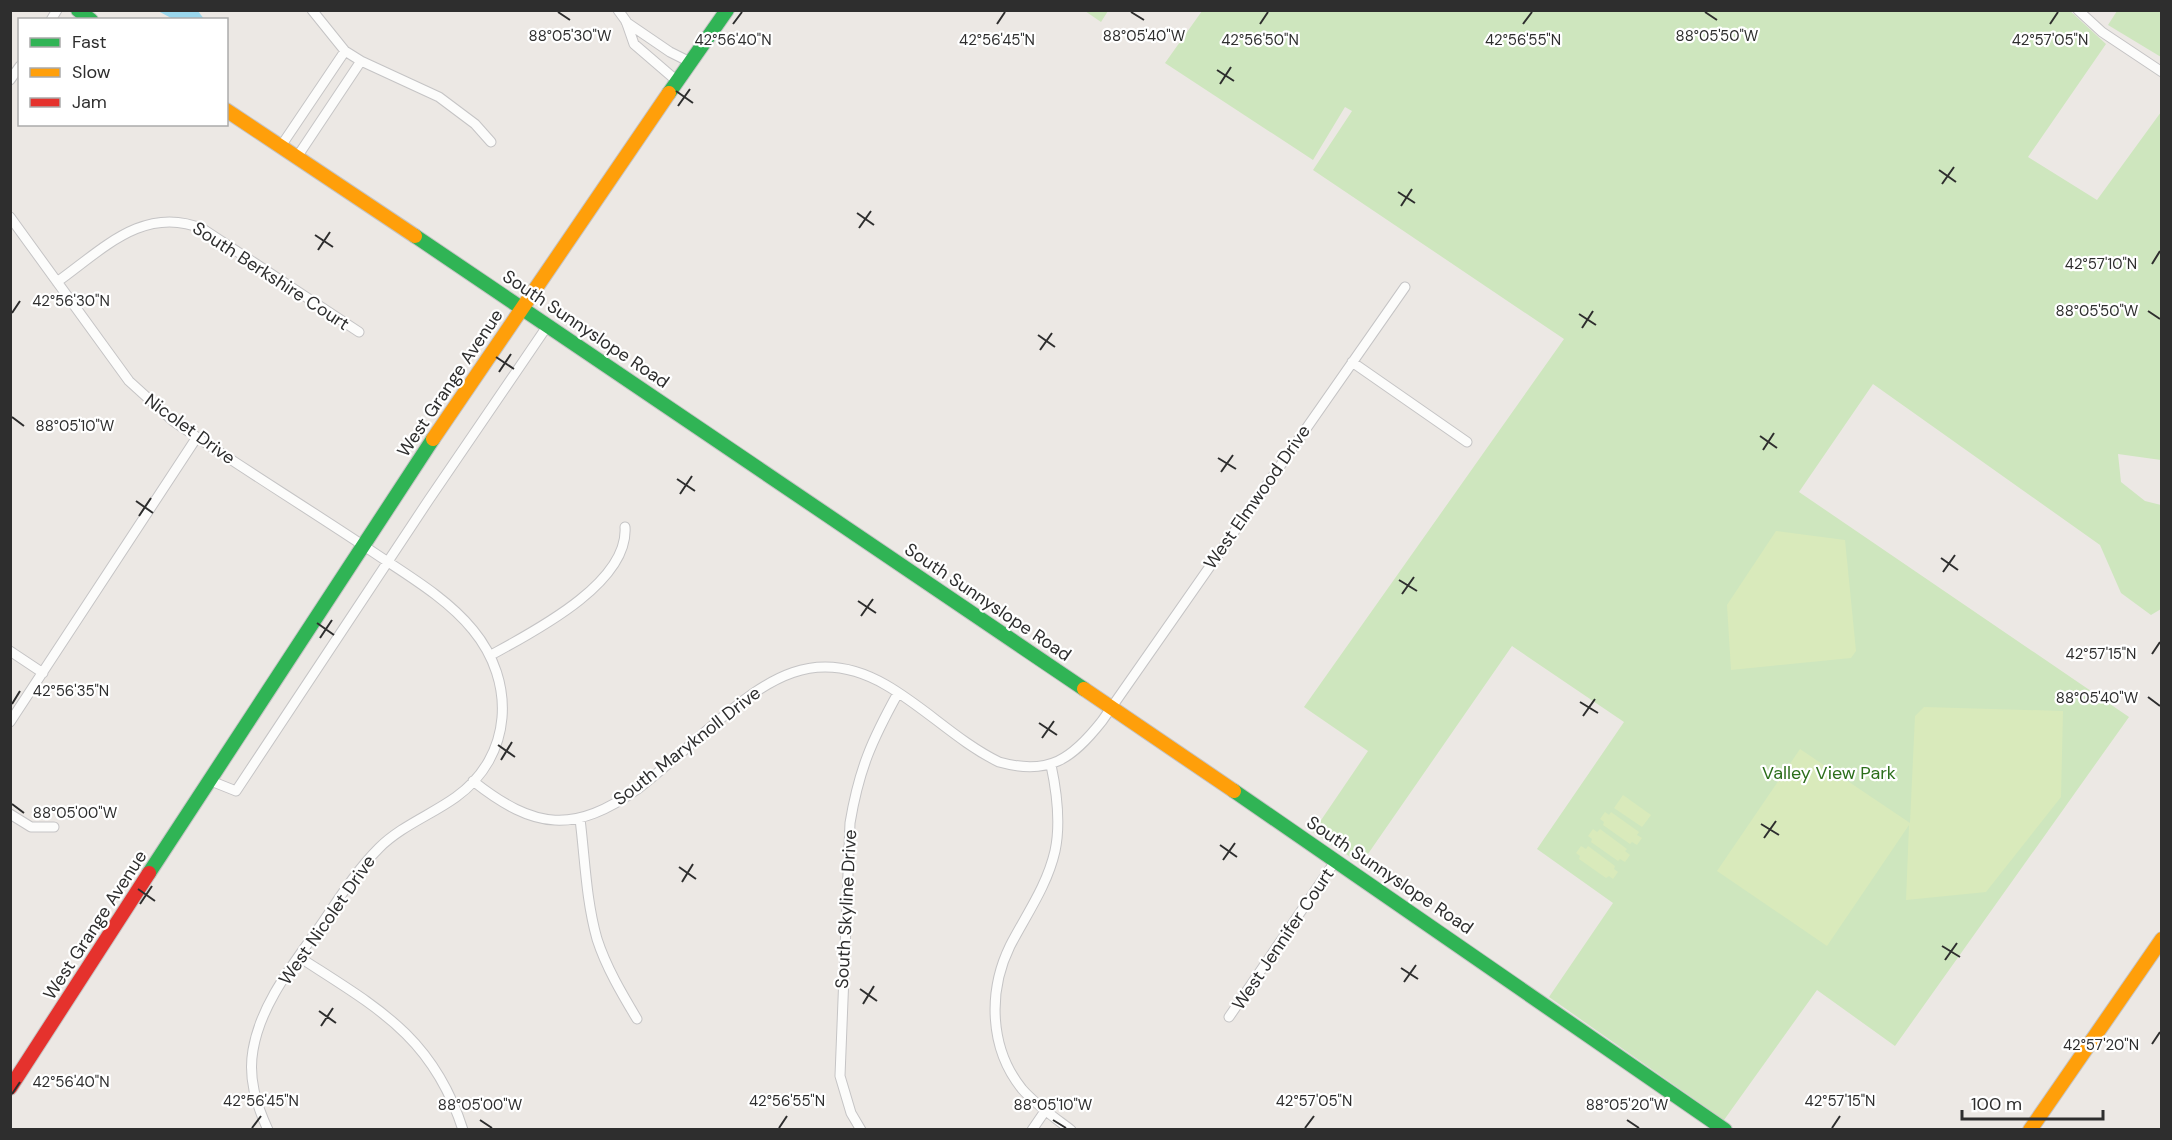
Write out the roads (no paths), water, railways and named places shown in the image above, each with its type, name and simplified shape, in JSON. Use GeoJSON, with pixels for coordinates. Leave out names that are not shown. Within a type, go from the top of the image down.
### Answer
{"type":"FeatureCollection","features":[{"type":"Feature","properties":{"kind":"street"},"geometry":{"type":"LineString","coordinates":[[312,10],[345,51],[361,61],[439,97],[475,124],[491,142]]}},
{"type":"Feature","properties":{"kind":"street"},"geometry":{"type":"LineString","coordinates":[[618,10],[626,21],[670,52],[690,62]]}},
{"type":"Feature","properties":{"kind":"street","name":"West Grange Avenue"},"geometry":{"type":"LineString","coordinates":[[10,1088],[363,545],[727,10]]}},
{"type":"Feature","properties":{"kind":"street"},"geometry":{"type":"LineString","coordinates":[[2078,10],[2102,32],[2162,72]]}},
{"type":"Feature","properties":{"kind":"street"},"geometry":{"type":"LineString","coordinates":[[626,21],[633,44],[677,81]]}},
{"type":"Feature","properties":{"kind":"street"},"geometry":{"type":"LineString","coordinates":[[281,146],[345,51]]}},
{"type":"Feature","properties":{"kind":"street"},"geometry":{"type":"LineString","coordinates":[[297,157],[361,61]]}},
{"type":"Feature","properties":{"kind":"street","name":"South Sunnyslope Road"},"geometry":{"type":"LineString","coordinates":[[228,111],[523,308],[1336,861],[1725,1130]]}},
{"type":"Feature","properties":{"kind":"street","name":"Nicolet Drive"},"geometry":{"type":"LineString","coordinates":[[10,217],[139,392],[196,437],[387,562]]}},
{"type":"Feature","properties":{"kind":"street","name":"South Berkshire Court"},"geometry":{"type":"LineString","coordinates":[[57,282],[124,234],[142,225],[181,220],[203,229],[359,332]]}},
{"type":"Feature","properties":{"kind":"street","name":"West Elmwood Drive"},"geometry":{"type":"LineString","coordinates":[[1110,708],[1405,287]]}},
{"type":"Feature","properties":{"kind":"street"},"geometry":{"type":"LineString","coordinates":[[211,781],[236,791],[387,562],[548,325]]}},
{"type":"Feature","properties":{"kind":"street"},"geometry":{"type":"LineString","coordinates":[[1352,362],[1467,442]]}},
{"type":"Feature","properties":{"kind":"street"},"geometry":{"type":"LineString","coordinates":[[10,722],[196,437]]}},
{"type":"Feature","properties":{"kind":"street"},"geometry":{"type":"LineString","coordinates":[[491,655],[564,611],[592,588],[619,557],[625,539],[625,527]]}},
{"type":"Feature","properties":{"kind":"street","name":"West Nicolet Drive"},"geometry":{"type":"LineString","coordinates":[[268,1130],[253,1088],[253,1050],[267,1009],[346,888],[380,847],[456,797],[473,781],[494,753],[500,737],[504,712],[501,683],[491,655],[466,621],[432,592],[387,562]]}},
{"type":"Feature","properties":{"kind":"street"},"geometry":{"type":"LineString","coordinates":[[10,651],[43,672]]}},
{"type":"Feature","properties":{"kind":"street","name":"South Maryknoll Drive"},"geometry":{"type":"LineString","coordinates":[[473,781],[501,803],[531,817],[550,820],[580,819],[603,812],[639,788],[741,701],[778,677],[807,668],[840,668],[869,677],[898,693],[956,735],[999,762],[1026,767],[1051,765],[1077,750],[1110,708]]}},
{"type":"Feature","properties":{"kind":"street","name":"South Skyline Drive"},"geometry":{"type":"LineString","coordinates":[[861,1130],[851,1113],[840,1076],[850,823],[856,786],[866,755],[898,693]]}},
{"type":"Feature","properties":{"kind":"street"},"geometry":{"type":"LineString","coordinates":[[1051,765],[1058,808],[1055,852],[1042,888],[1001,966],[995,1014],[1004,1059],[1022,1089],[1045,1111],[1071,1130]]}},
{"type":"Feature","properties":{"kind":"street"},"geometry":{"type":"LineString","coordinates":[[10,813],[31,827],[54,827]]}},
{"type":"Feature","properties":{"kind":"street"},"geometry":{"type":"LineString","coordinates":[[580,819],[588,896],[598,942],[615,981],[637,1019]]}},
{"type":"Feature","properties":{"kind":"street","name":"West Jennifer Court"},"geometry":{"type":"LineString","coordinates":[[1229,1017],[1336,861]]}},
{"type":"Feature","properties":{"kind":"street"},"geometry":{"type":"LineString","coordinates":[[2030,1130],[2162,939]]}},
{"type":"Feature","properties":{"kind":"street"},"geometry":{"type":"LineString","coordinates":[[299,957],[404,1029],[422,1050],[447,1088],[463,1130]]}},
{"type":"Feature","properties":{"kind":"street"},"geometry":{"type":"LineString","coordinates":[[1032,1130],[1045,1111]]}},
{"type":"Feature","properties":{"kind":"water"},"geometry":{"type":"Polygon","coordinates":[[[158,11],[198,11],[203,18],[171,18],[158,11]]]}},
{"type":"Feature","properties":{"kind":"park label","name":"Valley View Park"},"geometry":{"type":"Point","coordinates":[1829,773]}}]}
